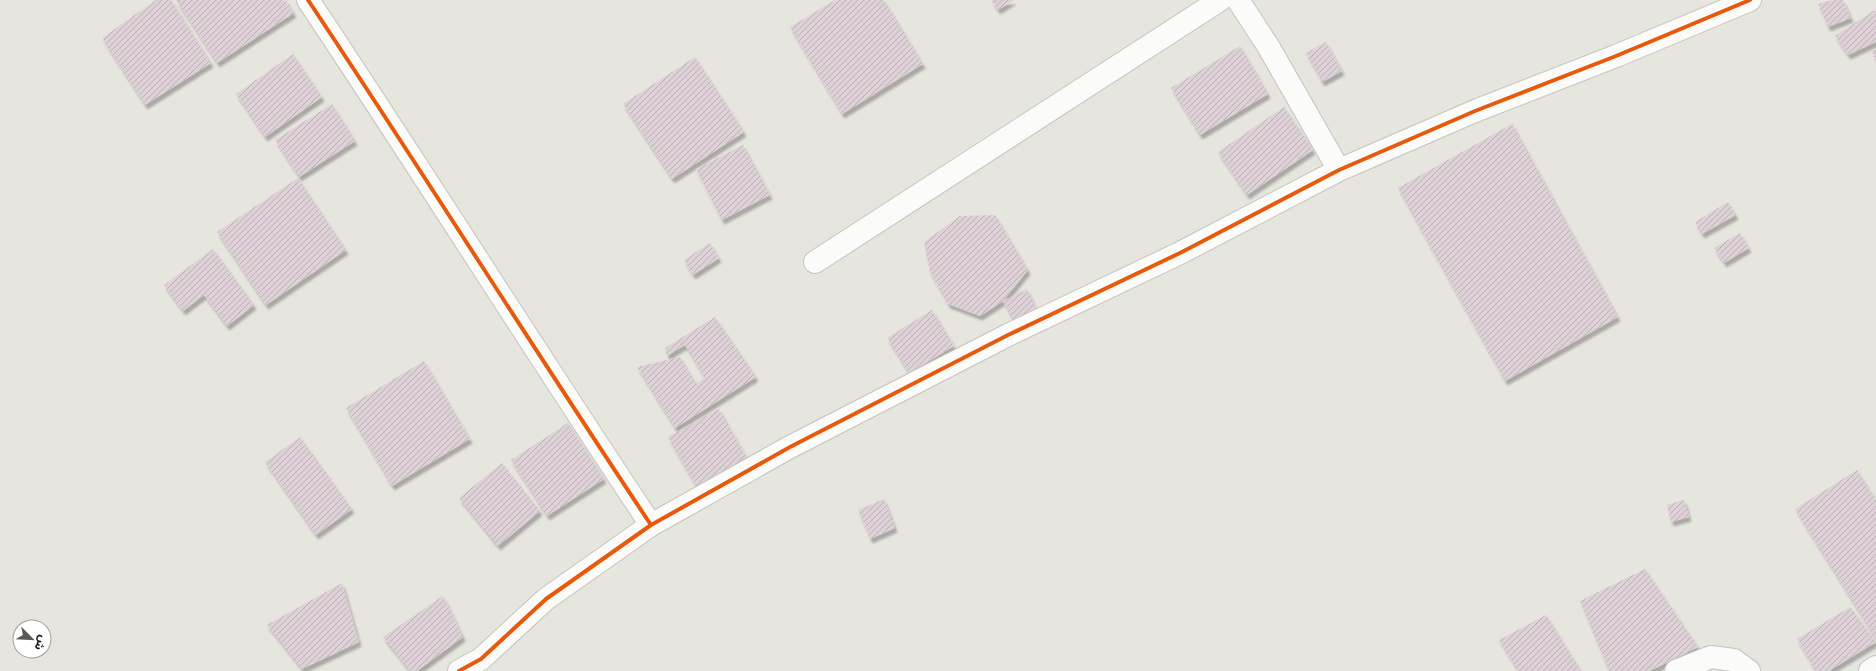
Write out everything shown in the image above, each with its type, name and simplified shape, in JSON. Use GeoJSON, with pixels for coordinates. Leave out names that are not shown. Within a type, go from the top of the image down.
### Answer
{"type":"FeatureCollection","features":[{"type":"Feature","properties":{"kind":"street"},"geometry":{"type":"LineString","coordinates":[[308,0],[408,150],[572,406],[651,525]]}},
{"type":"Feature","properties":{"kind":"street"},"geometry":{"type":"LineString","coordinates":[[815,262],[1220,0]]}},
{"type":"Feature","properties":{"kind":"street"},"geometry":{"type":"LineString","coordinates":[[1238,0],[1268,46],[1338,170]]}},
{"type":"Feature","properties":{"kind":"street"},"geometry":{"type":"LineString","coordinates":[[459,671],[482,659],[546,599],[651,525],[790,447],[1008,334],[1180,253],[1338,170],[1475,111],[1616,56],[1750,0]]}},
{"type":"Feature","properties":{"kind":"street"},"geometry":{"type":"LineString","coordinates":[[1676,671],[1711,657],[1734,660],[1749,671]]}},
{"type":"Feature","properties":{"kind":"street"},"geometry":{"type":"LineString","coordinates":[[1870,671],[1876,668]]}},
{"type":"Feature","properties":{"kind":"building"},"geometry":{"type":"Polygon","coordinates":[[[156,0],[171,0],[211,63],[145,105],[102,38],[156,0]]]}},
{"type":"Feature","properties":{"kind":"building"},"geometry":{"type":"Polygon","coordinates":[[[176,0],[286,0],[294,13],[217,63],[176,0]]]}},
{"type":"Feature","properties":{"kind":"building"},"geometry":{"type":"Polygon","coordinates":[[[835,0],[884,0],[923,64],[842,114],[790,27],[835,0]]]}},
{"type":"Feature","properties":{"kind":"building"},"geometry":{"type":"Polygon","coordinates":[[[991,0],[1014,0],[998,10],[991,0]]]}},
{"type":"Feature","properties":{"kind":"building"},"geometry":{"type":"Polygon","coordinates":[[[1832,0],[1843,0],[1851,18],[1828,27],[1818,4],[1832,0]]]}},
{"type":"Feature","properties":{"kind":"building"},"geometry":{"type":"Polygon","coordinates":[[[1876,9],[1876,42],[1848,55],[1835,36],[1876,9]]]}},
{"type":"Feature","properties":{"kind":"building"},"geometry":{"type":"Polygon","coordinates":[[[1326,42],[1342,71],[1322,82],[1306,53],[1326,42]]]}},
{"type":"Feature","properties":{"kind":"building"},"geometry":{"type":"Polygon","coordinates":[[[1240,46],[1268,94],[1200,135],[1171,88],[1240,46]]]}},
{"type":"Feature","properties":{"kind":"building"},"geometry":{"type":"Polygon","coordinates":[[[1876,50],[1876,59],[1872,52],[1876,50]]]}},
{"type":"Feature","properties":{"kind":"building"},"geometry":{"type":"Polygon","coordinates":[[[293,54],[322,97],[265,137],[236,94],[293,54]]]}},
{"type":"Feature","properties":{"kind":"building"},"geometry":{"type":"Polygon","coordinates":[[[695,57],[744,132],[672,179],[623,104],[695,57]]]}},
{"type":"Feature","properties":{"kind":"building"},"geometry":{"type":"Polygon","coordinates":[[[332,104],[355,141],[299,177],[275,140],[332,104]]]}},
{"type":"Feature","properties":{"kind":"building"},"geometry":{"type":"Polygon","coordinates":[[[1284,107],[1313,150],[1247,195],[1218,152],[1284,107]]]}},
{"type":"Feature","properties":{"kind":"building"},"geometry":{"type":"Polygon","coordinates":[[[1512,124],[1618,317],[1505,381],[1398,188],[1512,124]]]}},
{"type":"Feature","properties":{"kind":"building"},"geometry":{"type":"Polygon","coordinates":[[[743,145],[770,195],[722,220],[696,169],[743,145]]]}},
{"type":"Feature","properties":{"kind":"building"},"geometry":{"type":"Polygon","coordinates":[[[298,178],[346,250],[266,305],[217,232],[298,178]]]}},
{"type":"Feature","properties":{"kind":"building"},"geometry":{"type":"Polygon","coordinates":[[[1728,202],[1736,215],[1702,234],[1695,222],[1728,202]]]}},
{"type":"Feature","properties":{"kind":"building"},"geometry":{"type":"Polygon","coordinates":[[[995,215],[1028,270],[1003,301],[980,316],[948,304],[930,272],[924,242],[960,216],[995,215]]]}},
{"type":"Feature","properties":{"kind":"building"},"geometry":{"type":"Polygon","coordinates":[[[1740,233],[1749,248],[1724,263],[1714,248],[1740,233]]]}},
{"type":"Feature","properties":{"kind":"building"},"geometry":{"type":"Polygon","coordinates":[[[710,243],[719,258],[693,275],[684,260],[710,243]]]}},
{"type":"Feature","properties":{"kind":"building"},"geometry":{"type":"Polygon","coordinates":[[[213,249],[254,305],[227,326],[204,295],[183,311],[164,285],[213,249]]]}},
{"type":"Feature","properties":{"kind":"building"},"geometry":{"type":"Polygon","coordinates":[[[1027,289],[1036,309],[1013,320],[1003,301],[1027,289]]]}},
{"type":"Feature","properties":{"kind":"building"},"geometry":{"type":"Polygon","coordinates":[[[932,310],[954,346],[909,373],[887,338],[932,310]]]}},
{"type":"Feature","properties":{"kind":"building"},"geometry":{"type":"Polygon","coordinates":[[[715,317],[756,377],[675,428],[637,367],[680,357],[696,384],[705,378],[685,345],[667,356],[665,348],[715,317]]]}},
{"type":"Feature","properties":{"kind":"building"},"geometry":{"type":"Polygon","coordinates":[[[424,361],[470,439],[392,486],[346,408],[424,361]]]}},
{"type":"Feature","properties":{"kind":"building"},"geometry":{"type":"Polygon","coordinates":[[[719,409],[749,462],[698,490],[668,437],[719,409]]]}},
{"type":"Feature","properties":{"kind":"building"},"geometry":{"type":"Polygon","coordinates":[[[568,423],[604,479],[547,516],[511,460],[568,423]]]}},
{"type":"Feature","properties":{"kind":"building"},"geometry":{"type":"Polygon","coordinates":[[[300,437],[352,509],[316,535],[265,462],[300,437]]]}},
{"type":"Feature","properties":{"kind":"building"},"geometry":{"type":"Polygon","coordinates":[[[502,463],[540,511],[498,546],[459,498],[502,463]]]}},
{"type":"Feature","properties":{"kind":"building"},"geometry":{"type":"Polygon","coordinates":[[[1857,470],[1876,500],[1876,639],[1795,509],[1857,470]]]}},
{"type":"Feature","properties":{"kind":"building"},"geometry":{"type":"Polygon","coordinates":[[[884,499],[895,528],[870,539],[858,510],[884,499]]]}},
{"type":"Feature","properties":{"kind":"building"},"geometry":{"type":"Polygon","coordinates":[[[1684,500],[1689,517],[1671,522],[1667,505],[1684,500]]]}},
{"type":"Feature","properties":{"kind":"building"},"geometry":{"type":"Polygon","coordinates":[[[1645,569],[1698,647],[1650,671],[1609,671],[1580,601],[1645,569]]]}},
{"type":"Feature","properties":{"kind":"building"},"geometry":{"type":"Polygon","coordinates":[[[342,583],[359,642],[302,669],[267,625],[342,583]]]}},
{"type":"Feature","properties":{"kind":"building"},"geometry":{"type":"Polygon","coordinates":[[[443,596],[463,637],[417,671],[410,671],[383,637],[443,596]]]}},
{"type":"Feature","properties":{"kind":"building"},"geometry":{"type":"Polygon","coordinates":[[[1850,607],[1876,642],[1829,671],[1816,671],[1797,639],[1850,607]]]}},
{"type":"Feature","properties":{"kind":"building"},"geometry":{"type":"Polygon","coordinates":[[[1546,615],[1581,671],[1518,671],[1499,640],[1546,615]]]}},
{"type":"Feature","properties":{"kind":"cycle path"},"geometry":{"type":"LineString","coordinates":[[308,0],[651,525]]}},
{"type":"Feature","properties":{"kind":"cycle path"},"geometry":{"type":"LineString","coordinates":[[459,671],[481,659],[546,599],[651,525],[790,447],[1008,335],[1180,253],[1339,170],[1475,111],[1616,56],[1750,0]]}}]}
